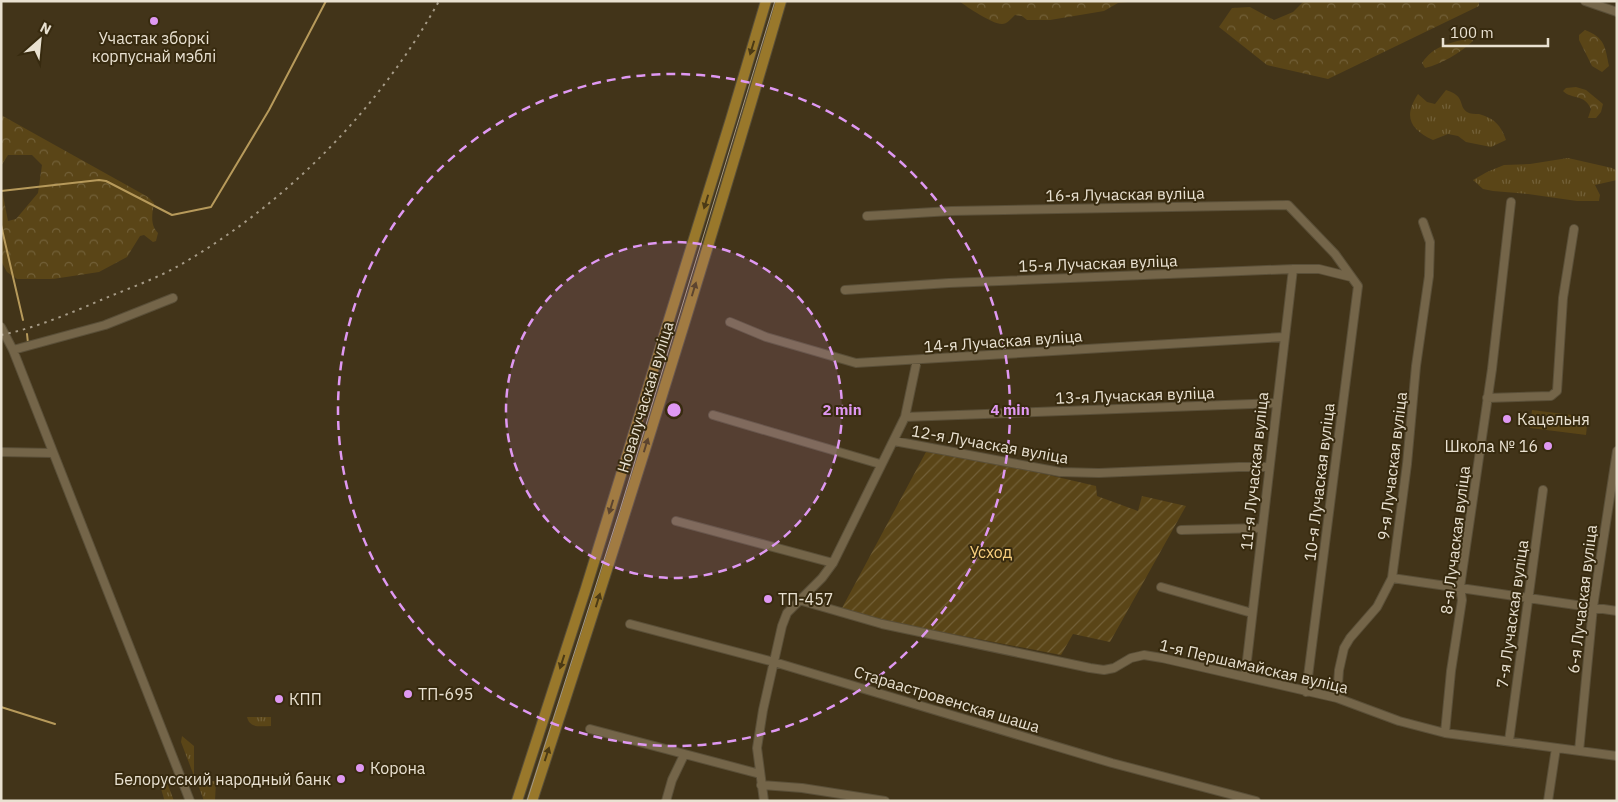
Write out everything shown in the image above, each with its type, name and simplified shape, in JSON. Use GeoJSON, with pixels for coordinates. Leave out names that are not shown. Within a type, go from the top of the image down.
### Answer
{"type":"FeatureCollection","features":[{"type":"Feature","properties":{"kind":"main road","name":"Новалучаская вуліца"},"geometry":{"type":"LineString","coordinates":[[518,800],[589,579],[766,1]]}},
{"type":"Feature","properties":{"kind":"main road","name":"Новалучаская вуліца"},"geometry":{"type":"LineString","coordinates":[[532,801],[596,606],[755,92],[781,1]]}},
{"type":"Feature","properties":{"kind":"street"},"geometry":{"type":"LineString","coordinates":[[1585,1],[1617,12]]}},
{"type":"Feature","properties":{"kind":"street"},"geometry":{"type":"LineString","coordinates":[[740,88],[755,92]]}},
{"type":"Feature","properties":{"kind":"street","name":"8-я Лучаская вуліца"},"geometry":{"type":"LineString","coordinates":[[1445,733],[1451,671],[1462,600],[1460,586],[1487,398],[1511,202]]}},
{"type":"Feature","properties":{"kind":"street","name":"16-я Лучаская вуліца"},"geometry":{"type":"LineString","coordinates":[[867,216],[951,211],[1288,205],[1335,254],[1351,277]]}},
{"type":"Feature","properties":{"kind":"street","name":"9-я Лучаская вуліца"},"geometry":{"type":"LineString","coordinates":[[1336,698],[1344,648],[1377,606],[1392,578],[1407,464],[1416,366],[1429,276],[1430,242],[1423,222]]}},
{"type":"Feature","properties":{"kind":"street"},"geometry":{"type":"LineString","coordinates":[[1487,398],[1551,396],[1557,391],[1563,298],[1574,229]]}},
{"type":"Feature","properties":{"kind":"street","name":"15-я Лучаская вуліца"},"geometry":{"type":"LineString","coordinates":[[845,290],[949,283],[1292,269],[1319,269],[1351,277]]}},
{"type":"Feature","properties":{"kind":"street","name":"11-я Лучаская вуліца"},"geometry":{"type":"LineString","coordinates":[[1244,677],[1292,269]]}},
{"type":"Feature","properties":{"kind":"street","name":"10-я Лучаская вуліца"},"geometry":{"type":"LineString","coordinates":[[1306,692],[1358,286],[1351,277]]}},
{"type":"Feature","properties":{"kind":"street"},"geometry":{"type":"LineString","coordinates":[[13,350],[105,325],[173,298]]}},
{"type":"Feature","properties":{"kind":"street","name":"14-я Лучаская вуліца"},"geometry":{"type":"LineString","coordinates":[[730,322],[766,337],[856,363],[1284,337]]}},
{"type":"Feature","properties":{"kind":"street"},"geometry":{"type":"LineString","coordinates":[[3,330],[13,350],[190,801]]}},
{"type":"Feature","properties":{"kind":"street"},"geometry":{"type":"LineString","coordinates":[[894,441],[905,417],[917,360]]}},
{"type":"Feature","properties":{"kind":"street","name":"13-я Лучаская вуліца"},"geometry":{"type":"LineString","coordinates":[[905,417],[1276,403]]}},
{"type":"Feature","properties":{"kind":"street"},"geometry":{"type":"LineString","coordinates":[[713,415],[880,464]]}},
{"type":"Feature","properties":{"kind":"street","name":"12-я Лучаская вуліца"},"geometry":{"type":"LineString","coordinates":[[764,801],[757,748],[763,710],[787,612],[822,578],[833,563],[880,464],[894,441],[1060,472],[1099,473],[1238,466],[1269,467]]}},
{"type":"Feature","properties":{"kind":"street","name":"6-я Лучаская вуліца"},"geometry":{"type":"LineString","coordinates":[[1579,752],[1593,607],[1617,451]]}},
{"type":"Feature","properties":{"kind":"street"},"geometry":{"type":"LineString","coordinates":[[1,452],[52,453]]}},
{"type":"Feature","properties":{"kind":"street","name":"7-я Лучаская вуліца"},"geometry":{"type":"LineString","coordinates":[[1509,741],[1542,490]]}},
{"type":"Feature","properties":{"kind":"street"},"geometry":{"type":"LineString","coordinates":[[676,521],[833,563]]}},
{"type":"Feature","properties":{"kind":"street"},"geometry":{"type":"LineString","coordinates":[[1181,530],[1262,528]]}},
{"type":"Feature","properties":{"kind":"street"},"geometry":{"type":"LineString","coordinates":[[1392,578],[1460,586],[1617,611]]}},
{"type":"Feature","properties":{"kind":"street"},"geometry":{"type":"LineString","coordinates":[[1161,587],[1252,613]]}},
{"type":"Feature","properties":{"kind":"street","name":"1-я Першамайская вуліца"},"geometry":{"type":"LineString","coordinates":[[799,600],[882,624],[1090,668],[1104,670],[1114,668],[1131,658],[1144,655],[1162,658],[1336,698],[1399,721],[1445,733],[1617,756]]}},
{"type":"Feature","properties":{"kind":"street","name":"Стараастровенская шаша"},"geometry":{"type":"LineString","coordinates":[[630,624],[774,662],[1112,764],[1256,801]]}},
{"type":"Feature","properties":{"kind":"street"},"geometry":{"type":"LineString","coordinates":[[590,729],[760,774]]}},
{"type":"Feature","properties":{"kind":"street"},"geometry":{"type":"LineString","coordinates":[[1548,801],[1556,748]]}},
{"type":"Feature","properties":{"kind":"street"},"geometry":{"type":"LineString","coordinates":[[666,801],[672,780],[684,755]]}},
{"type":"Feature","properties":{"kind":"street"},"geometry":{"type":"LineString","coordinates":[[761,785],[802,788],[885,801]]}},
{"type":"Feature","properties":{"kind":"green space"},"geometry":{"type":"Polygon","coordinates":[[[959,1],[1138,1],[1118,3],[1104,11],[1050,20],[1027,20],[1022,16],[1015,15],[1002,24],[986,18],[959,1]]]}},
{"type":"Feature","properties":{"kind":"green space"},"geometry":{"type":"Polygon","coordinates":[[[1304,1],[1479,1],[1479,6],[1328,79],[1267,65],[1219,27],[1232,8],[1250,7],[1274,20],[1293,12],[1304,1]]]}},
{"type":"Feature","properties":{"kind":"green space"},"geometry":{"type":"Polygon","coordinates":[[[1585,30],[1597,36],[1605,48],[1609,66],[1602,72],[1592,66],[1579,40],[1579,35],[1585,30]]]}},
{"type":"Feature","properties":{"kind":"green space"},"geometry":{"type":"Polygon","coordinates":[[[1472,38],[1473,41],[1457,54],[1444,61],[1425,68],[1422,63],[1432,52],[1444,45],[1472,38]]]}},
{"type":"Feature","properties":{"kind":"green space"},"geometry":{"type":"Polygon","coordinates":[[[1576,87],[1586,90],[1603,104],[1601,112],[1596,118],[1588,118],[1591,109],[1585,101],[1563,91],[1566,88],[1576,87]]]}},
{"type":"Feature","properties":{"kind":"green space"},"geometry":{"type":"Polygon","coordinates":[[[1446,90],[1459,98],[1464,110],[1467,112],[1479,114],[1493,120],[1502,130],[1506,140],[1491,147],[1466,142],[1458,136],[1448,134],[1433,140],[1414,127],[1410,116],[1413,102],[1418,94],[1427,102],[1435,104],[1446,90]]]}},
{"type":"Feature","properties":{"kind":"green space"},"geometry":{"type":"Polygon","coordinates":[[[1,115],[148,197],[154,203],[152,219],[155,230],[158,233],[156,241],[153,242],[144,235],[140,236],[127,257],[99,272],[53,279],[17,279],[7,272],[1,261],[1,185],[8,221],[16,219],[38,193],[42,165],[32,155],[8,155],[1,166],[1,115]]]}},
{"type":"Feature","properties":{"kind":"green space"},"geometry":{"type":"Polygon","coordinates":[[[1568,158],[1612,168],[1617,171],[1617,180],[1595,185],[1600,195],[1599,201],[1577,201],[1483,189],[1473,180],[1504,165],[1530,164],[1568,158]]]}},
{"type":"Feature","properties":{"kind":"green space"},"geometry":{"type":"Polygon","coordinates":[[[1532,410],[1588,417],[1586,435],[1530,428],[1532,410]]]}},
{"type":"Feature","properties":{"kind":"green space","name":"Усход"},"geometry":{"type":"Polygon","coordinates":[[[927,450],[1096,486],[1097,496],[1138,511],[1142,496],[1186,506],[1110,642],[1073,634],[1061,655],[891,622],[842,608],[927,450]]]}},
{"type":"Feature","properties":{"kind":"green space"},"geometry":{"type":"Polygon","coordinates":[[[247,717],[271,717],[271,726],[253,725],[248,721],[247,717]]]}},
{"type":"Feature","properties":{"kind":"green space"},"geometry":{"type":"Polygon","coordinates":[[[182,736],[194,746],[194,776],[181,742],[182,736]]]}},
{"type":"Feature","properties":{"kind":"green space"},"geometry":{"type":"Polygon","coordinates":[[[165,777],[174,801],[165,801],[164,799],[161,782],[165,777]]]}},
{"type":"Feature","properties":{"kind":"green space"},"geometry":{"type":"Polygon","coordinates":[[[216,781],[215,801],[204,801],[197,782],[216,781]]]}},
{"type":"Feature","properties":{"kind":"waterway"},"geometry":{"type":"LineString","coordinates":[[1,191],[99,180],[106,181],[172,215],[211,207],[269,110],[326,1]]}},
{"type":"Feature","properties":{"kind":"waterway"},"geometry":{"type":"LineString","coordinates":[[1,225],[23,320]]}},
{"type":"Feature","properties":{"kind":"waterway"},"geometry":{"type":"LineString","coordinates":[[27,334],[28,343]]}},
{"type":"Feature","properties":{"kind":"waterway"},"geometry":{"type":"LineString","coordinates":[[1,707],[55,724]]}},
{"type":"Feature","properties":{"kind":"tram line"},"geometry":{"type":"LineString","coordinates":[[527,801],[620,510],[775,1]]}},
{"type":"Feature","properties":{"kind":"railway"},"geometry":{"type":"LineString","coordinates":[[1,335],[52,320],[161,275],[219,240],[257,213],[293,183],[359,116],[415,41],[439,1]]}},
{"type":"Feature","properties":{"kind":"place","name":"Участак зборкі корпуснай мэблі"},"geometry":{"type":"Point","coordinates":[154,21]}},
{"type":"Feature","properties":{"kind":"place","name":"Кацельня"},"geometry":{"type":"Point","coordinates":[1507,419]}},
{"type":"Feature","properties":{"kind":"place","name":"Школа № 16"},"geometry":{"type":"Point","coordinates":[1548,446]}},
{"type":"Feature","properties":{"kind":"place","name":"ТП-457"},"geometry":{"type":"Point","coordinates":[768,599]}},
{"type":"Feature","properties":{"kind":"place","name":"ТП-695"},"geometry":{"type":"Point","coordinates":[408,694]}},
{"type":"Feature","properties":{"kind":"place","name":"КПП"},"geometry":{"type":"Point","coordinates":[279,699]}},
{"type":"Feature","properties":{"kind":"place","name":"Корона"},"geometry":{"type":"Point","coordinates":[360,768]}},
{"type":"Feature","properties":{"kind":"place","name":"Белорусский народный банк"},"geometry":{"type":"Point","coordinates":[341,779]}}]}
